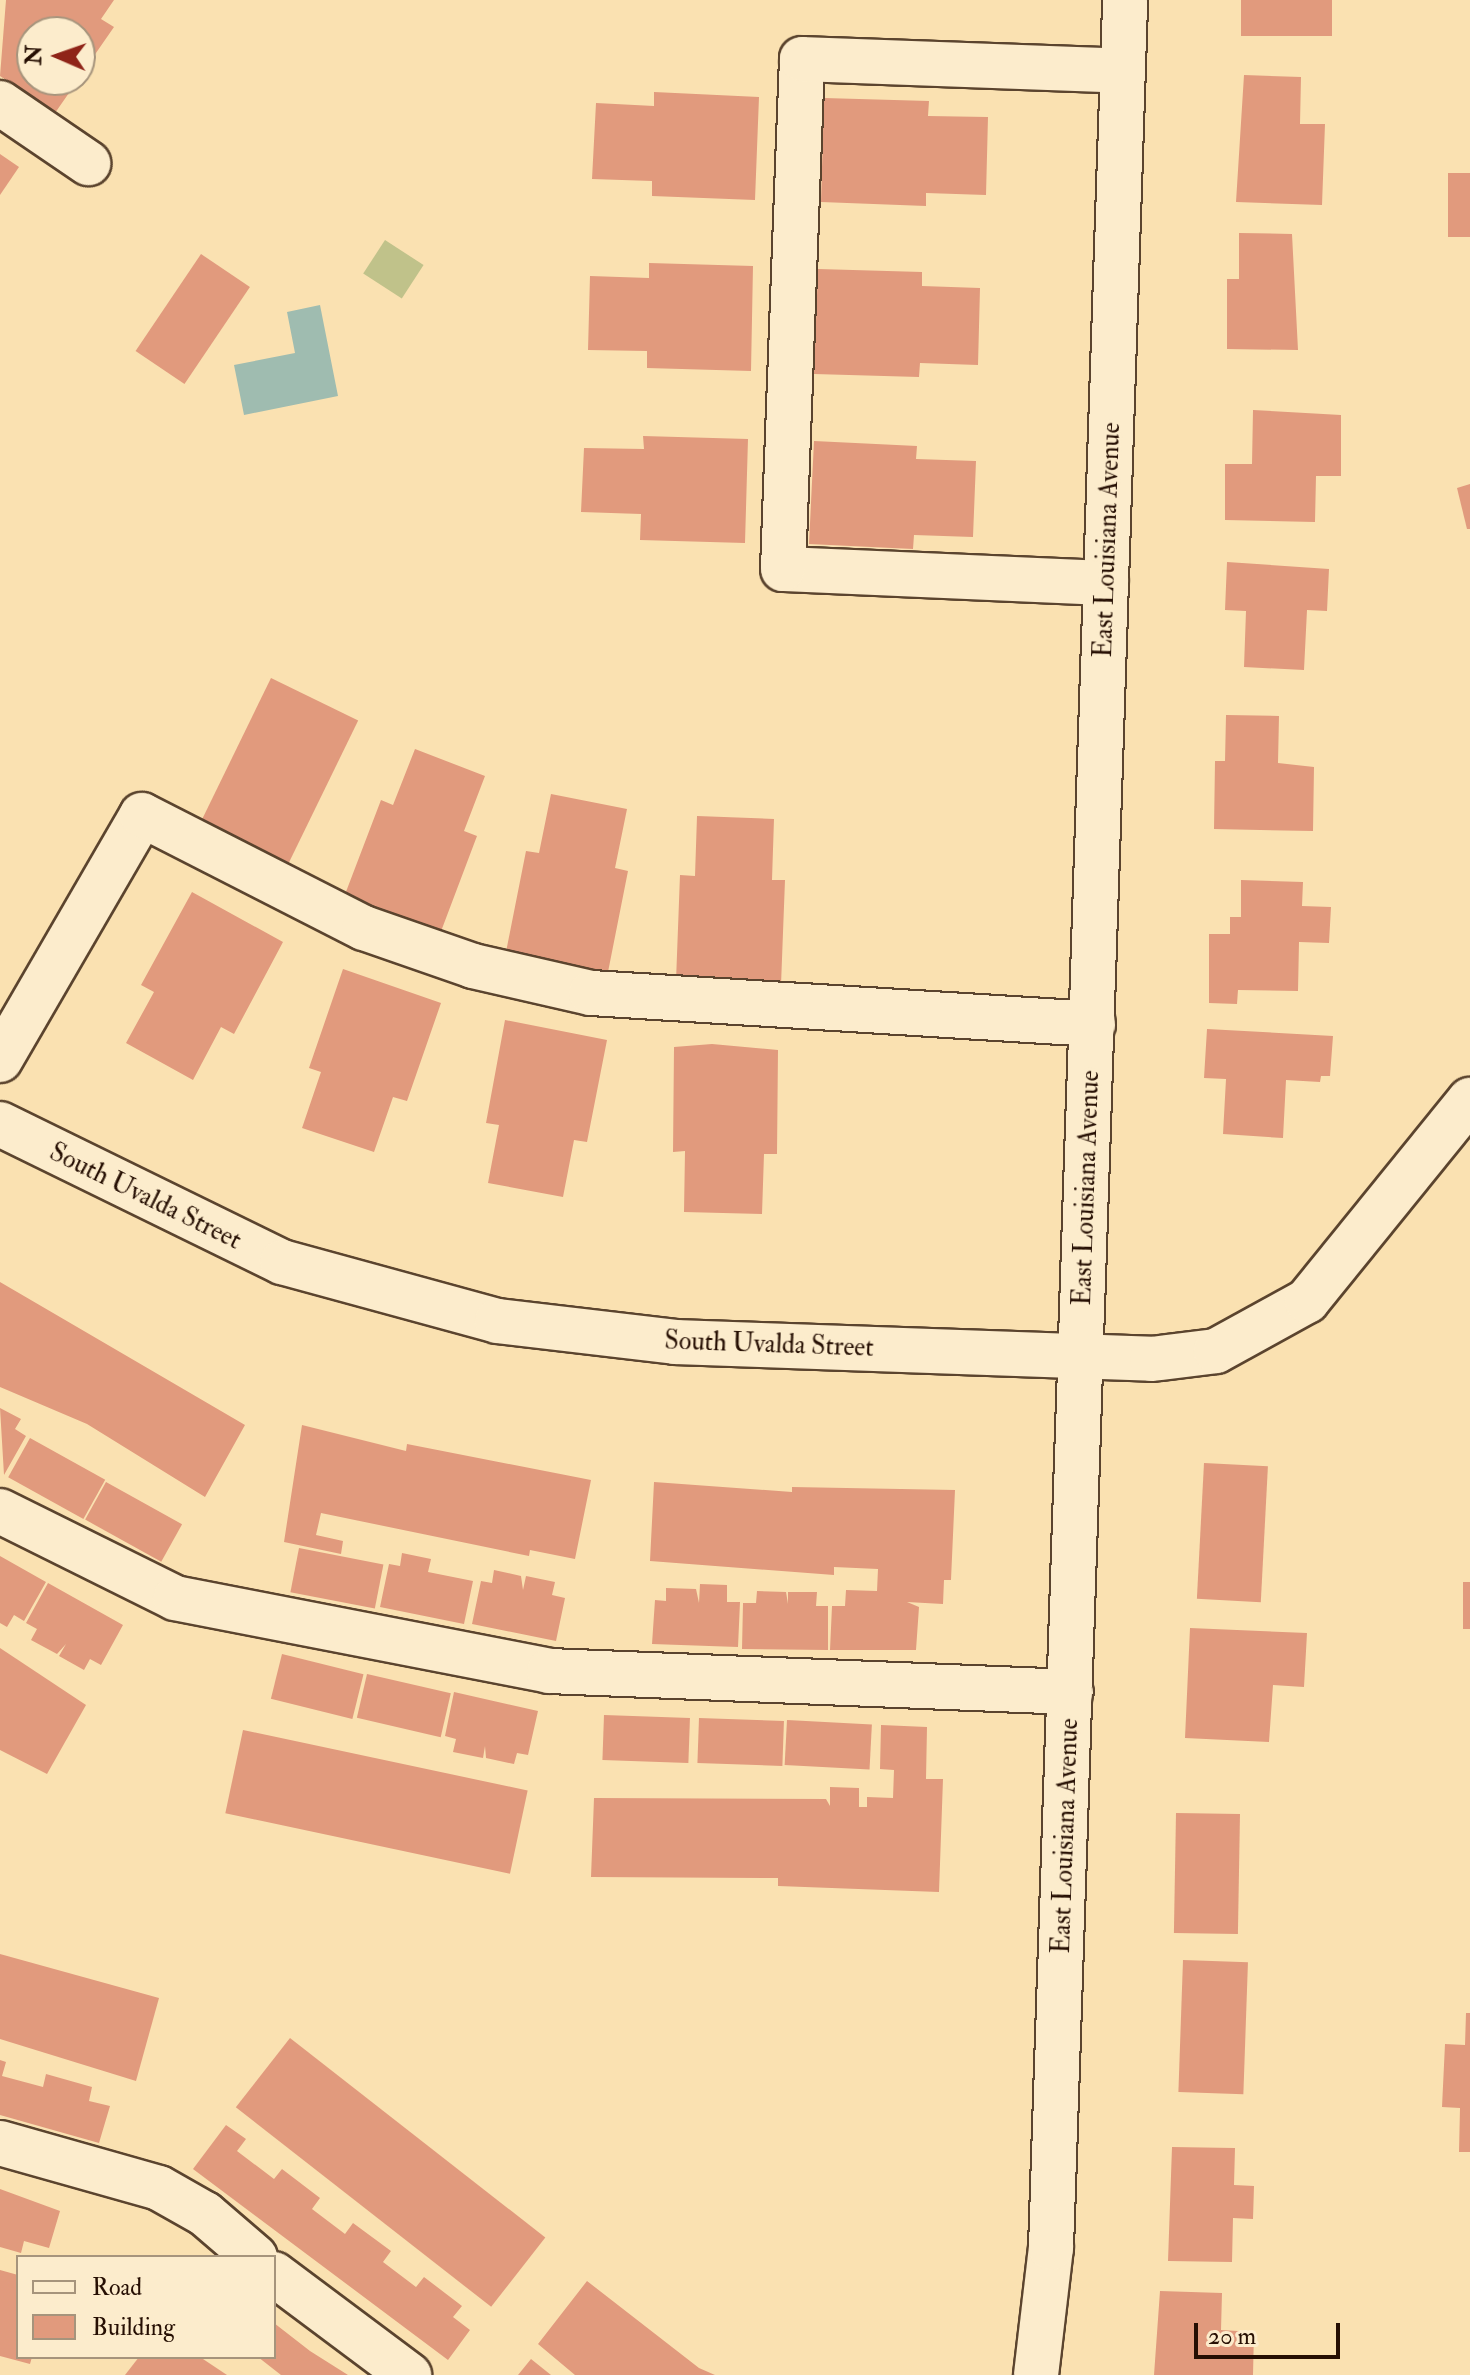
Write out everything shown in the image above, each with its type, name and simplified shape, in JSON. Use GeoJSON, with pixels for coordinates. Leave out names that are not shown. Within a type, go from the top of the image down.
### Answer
{"type":"FeatureCollection","features":[{"type":"Feature","properties":{"kind":"street","name":"East Louisiana Avenue"},"geometry":{"type":"LineString","coordinates":[[1036,2375],[1051,2248],[1125,0]]}},
{"type":"Feature","properties":{"kind":"street"},"geometry":{"type":"LineString","coordinates":[[1106,583],[783,569],[802,59],[1123,71]]}},
{"type":"Feature","properties":{"kind":"street"},"geometry":{"type":"LineString","coordinates":[[0,103],[88,163]]}},
{"type":"Feature","properties":{"kind":"street"},"geometry":{"type":"LineString","coordinates":[[0,1060],[142,815],[364,928],[473,966],[591,993],[1093,1024]]}},
{"type":"Feature","properties":{"kind":"street","name":"South Uvalda Street"},"geometry":{"type":"LineString","coordinates":[[0,1124],[282,1262],[497,1321],[675,1342],[1082,1358],[1216,1351],[1288,1315],[1331,1276],[1470,1100]]}},
{"type":"Feature","properties":{"kind":"street"},"geometry":{"type":"LineString","coordinates":[[0,1511],[175,1598],[533,1669],[1071,1692]]}},
{"type":"Feature","properties":{"kind":"street"},"geometry":{"type":"LineString","coordinates":[[0,2143],[159,2188],[205,2214],[253,2255]]}},
{"type":"Feature","properties":{"kind":"street"},"geometry":{"type":"LineString","coordinates":[[276,2275],[409,2375]]}},
{"type":"Feature","properties":{"kind":"green space"},"geometry":{"type":"Polygon","coordinates":[[[385,240],[424,265],[402,299],[363,274],[385,240]]]}},
{"type":"Feature","properties":{"kind":"shaded area"},"geometry":{"type":"Polygon","coordinates":[[[320,305],[338,396],[244,415],[234,365],[295,353],[287,312],[320,305]]]}},
{"type":"Feature","properties":{"kind":"building"},"geometry":{"type":"Polygon","coordinates":[[[6,0],[114,0],[101,19],[114,27],[96,53],[96,16],[16,16],[16,87],[0,76],[6,0]]]}},
{"type":"Feature","properties":{"kind":"building"},"geometry":{"type":"Polygon","coordinates":[[[1241,0],[1332,0],[1332,36],[1241,36],[1241,0]]]}},
{"type":"Feature","properties":{"kind":"building"},"geometry":{"type":"Polygon","coordinates":[[[1244,75],[1301,77],[1300,124],[1325,124],[1322,205],[1236,202],[1244,75]]]}},
{"type":"Feature","properties":{"kind":"building"},"geometry":{"type":"Polygon","coordinates":[[[654,92],[759,97],[755,200],[652,196],[652,181],[592,179],[596,103],[654,106],[654,92]]]}},
{"type":"Feature","properties":{"kind":"building"},"geometry":{"type":"Polygon","coordinates":[[[30,96],[67,96],[55,113],[30,96]]]}},
{"type":"Feature","properties":{"kind":"building"},"geometry":{"type":"Polygon","coordinates":[[[824,98],[929,101],[928,116],[988,117],[986,195],[926,193],[926,206],[821,202],[824,98]]]}},
{"type":"Feature","properties":{"kind":"building"},"geometry":{"type":"Polygon","coordinates":[[[0,154],[19,167],[0,195],[0,154]]]}},
{"type":"Feature","properties":{"kind":"building"},"geometry":{"type":"Polygon","coordinates":[[[1448,173],[1470,173],[1470,237],[1448,237],[1448,173]]]}},
{"type":"Feature","properties":{"kind":"building"},"geometry":{"type":"Polygon","coordinates":[[[1239,233],[1292,234],[1298,350],[1227,349],[1227,279],[1239,279],[1239,233]]]}},
{"type":"Feature","properties":{"kind":"building"},"geometry":{"type":"Polygon","coordinates":[[[201,254],[250,287],[184,384],[136,351],[201,254]]]}},
{"type":"Feature","properties":{"kind":"building"},"geometry":{"type":"Polygon","coordinates":[[[649,263],[753,266],[751,371],[647,368],[647,351],[588,350],[590,276],[649,278],[649,263]]]}},
{"type":"Feature","properties":{"kind":"building"},"geometry":{"type":"Polygon","coordinates":[[[818,269],[922,272],[922,286],[980,288],[978,365],[920,363],[919,377],[814,374],[818,269]]]}},
{"type":"Feature","properties":{"kind":"building"},"geometry":{"type":"Polygon","coordinates":[[[1253,410],[1341,415],[1341,476],[1316,476],[1315,522],[1225,520],[1225,464],[1252,464],[1253,410]]]}},
{"type":"Feature","properties":{"kind":"building"},"geometry":{"type":"Polygon","coordinates":[[[643,436],[748,439],[745,543],[640,540],[641,514],[581,512],[584,448],[644,449],[643,436]]]}},
{"type":"Feature","properties":{"kind":"building"},"geometry":{"type":"Polygon","coordinates":[[[814,441],[917,446],[916,459],[976,461],[973,537],[914,535],[913,549],[809,544],[814,441]]]}},
{"type":"Feature","properties":{"kind":"building"},"geometry":{"type":"Polygon","coordinates":[[[1470,484],[1470,529],[1467,529],[1457,488],[1470,484]]]}},
{"type":"Feature","properties":{"kind":"building"},"geometry":{"type":"Polygon","coordinates":[[[1227,562],[1329,569],[1327,611],[1307,610],[1304,670],[1244,667],[1246,611],[1225,610],[1227,562]]]}},
{"type":"Feature","properties":{"kind":"building"},"geometry":{"type":"Polygon","coordinates":[[[271,678],[358,721],[285,870],[198,827],[271,678]]]}},
{"type":"Feature","properties":{"kind":"building"},"geometry":{"type":"Polygon","coordinates":[[[1226,715],[1279,716],[1278,763],[1314,767],[1313,831],[1214,829],[1215,761],[1225,761],[1226,715]]]}},
{"type":"Feature","properties":{"kind":"building"},"geometry":{"type":"Polygon","coordinates":[[[415,749],[485,776],[464,831],[477,836],[440,934],[344,897],[381,800],[393,805],[415,749]]]}},
{"type":"Feature","properties":{"kind":"building"},"geometry":{"type":"Polygon","coordinates":[[[551,794],[627,809],[615,868],[628,871],[608,972],[506,952],[526,851],[539,853],[551,794]]]}},
{"type":"Feature","properties":{"kind":"building"},"geometry":{"type":"Polygon","coordinates":[[[697,816],[774,819],[772,880],[785,880],[781,985],[676,981],[680,875],[695,876],[697,816]]]}},
{"type":"Feature","properties":{"kind":"building"},"geometry":{"type":"Polygon","coordinates":[[[1241,880],[1303,882],[1302,906],[1331,907],[1329,943],[1299,942],[1298,991],[1238,990],[1237,1004],[1209,1003],[1209,934],[1230,934],[1230,917],[1241,917],[1241,880]]]}},
{"type":"Feature","properties":{"kind":"building"},"geometry":{"type":"Polygon","coordinates":[[[192,892],[283,942],[234,1034],[221,1027],[193,1080],[126,1043],[154,992],[141,985],[192,892]]]}},
{"type":"Feature","properties":{"kind":"building"},"geometry":{"type":"Polygon","coordinates":[[[343,969],[441,1003],[407,1101],[393,1097],[374,1152],[302,1128],[321,1072],[309,1068],[343,969]]]}},
{"type":"Feature","properties":{"kind":"building"},"geometry":{"type":"Polygon","coordinates":[[[505,1020],[607,1040],[587,1142],[574,1140],[563,1197],[488,1183],[499,1125],[486,1123],[505,1020]]]}},
{"type":"Feature","properties":{"kind":"building"},"geometry":{"type":"Polygon","coordinates":[[[1207,1029],[1333,1036],[1330,1076],[1321,1076],[1320,1082],[1286,1080],[1283,1138],[1223,1134],[1226,1079],[1204,1078],[1207,1029]]]}},
{"type":"Feature","properties":{"kind":"building"},"geometry":{"type":"Polygon","coordinates":[[[712,1044],[778,1050],[777,1154],[764,1154],[762,1214],[684,1212],[685,1151],[673,1152],[674,1047],[712,1044]]]}},
{"type":"Feature","properties":{"kind":"building"},"geometry":{"type":"Polygon","coordinates":[[[0,1282],[245,1425],[205,1497],[87,1424],[0,1387],[0,1282]]]}},
{"type":"Feature","properties":{"kind":"building"},"geometry":{"type":"Polygon","coordinates":[[[0,1408],[21,1419],[15,1429],[26,1436],[4,1475],[0,1408]]]}},
{"type":"Feature","properties":{"kind":"building"},"geometry":{"type":"Polygon","coordinates":[[[302,1425],[406,1451],[407,1444],[591,1480],[575,1559],[530,1550],[529,1556],[321,1513],[316,1535],[343,1541],[341,1554],[284,1542],[302,1425]]]}},
{"type":"Feature","properties":{"kind":"building"},"geometry":{"type":"Polygon","coordinates":[[[30,1438],[105,1480],[83,1519],[8,1477],[30,1438]]]}},
{"type":"Feature","properties":{"kind":"building"},"geometry":{"type":"Polygon","coordinates":[[[1204,1463],[1268,1466],[1261,1602],[1197,1599],[1204,1463]]]}},
{"type":"Feature","properties":{"kind":"building"},"geometry":{"type":"Polygon","coordinates":[[[106,1482],[182,1524],[161,1562],[85,1520],[106,1482]]]}},
{"type":"Feature","properties":{"kind":"building"},"geometry":{"type":"Polygon","coordinates":[[[654,1482],[792,1492],[792,1487],[955,1490],[951,1580],[944,1580],[943,1604],[907,1602],[919,1607],[916,1650],[830,1650],[832,1606],[845,1606],[846,1590],[877,1591],[878,1569],[834,1567],[834,1575],[650,1561],[654,1482]]]}},
{"type":"Feature","properties":{"kind":"building"},"geometry":{"type":"Polygon","coordinates":[[[299,1548],[383,1564],[375,1609],[290,1592],[299,1548]]]}},
{"type":"Feature","properties":{"kind":"building"},"geometry":{"type":"Polygon","coordinates":[[[402,1553],[431,1559],[428,1572],[473,1581],[464,1624],[380,1607],[389,1564],[400,1566],[402,1553]]]}},
{"type":"Feature","properties":{"kind":"building"},"geometry":{"type":"Polygon","coordinates":[[[0,1556],[46,1582],[24,1621],[14,1615],[7,1627],[0,1623],[0,1556]]]}},
{"type":"Feature","properties":{"kind":"building"},"geometry":{"type":"Polygon","coordinates":[[[494,1570],[521,1576],[523,1590],[526,1576],[555,1582],[552,1595],[565,1598],[556,1641],[472,1624],[481,1581],[492,1583],[494,1570]]]}},
{"type":"Feature","properties":{"kind":"building"},"geometry":{"type":"Polygon","coordinates":[[[1463,1582],[1470,1582],[1470,1629],[1463,1629],[1463,1582]]]}},
{"type":"Feature","properties":{"kind":"building"},"geometry":{"type":"Polygon","coordinates":[[[48,1583],[123,1625],[101,1665],[90,1659],[84,1670],[59,1656],[66,1644],[57,1654],[31,1640],[37,1629],[26,1623],[48,1583]]]}},
{"type":"Feature","properties":{"kind":"building"},"geometry":{"type":"Polygon","coordinates":[[[700,1584],[727,1585],[727,1602],[740,1602],[738,1647],[652,1644],[655,1600],[666,1601],[666,1588],[696,1589],[699,1603],[700,1584]]]}},
{"type":"Feature","properties":{"kind":"building"},"geometry":{"type":"Polygon","coordinates":[[[757,1591],[786,1592],[788,1604],[788,1592],[817,1592],[816,1606],[828,1606],[828,1650],[742,1649],[743,1603],[756,1603],[757,1591]]]}},
{"type":"Feature","properties":{"kind":"building"},"geometry":{"type":"Polygon","coordinates":[[[1190,1628],[1307,1633],[1304,1687],[1273,1685],[1269,1742],[1185,1738],[1190,1628]]]}},
{"type":"Feature","properties":{"kind":"building"},"geometry":{"type":"Polygon","coordinates":[[[0,1648],[86,1705],[47,1774],[0,1750],[0,1648]]]}},
{"type":"Feature","properties":{"kind":"building"},"geometry":{"type":"Polygon","coordinates":[[[282,1654],[364,1674],[352,1719],[271,1699],[282,1654]]]}},
{"type":"Feature","properties":{"kind":"building"},"geometry":{"type":"Polygon","coordinates":[[[367,1674],[451,1693],[441,1737],[357,1718],[367,1674]]]}},
{"type":"Feature","properties":{"kind":"building"},"geometry":{"type":"Polygon","coordinates":[[[454,1692],[538,1711],[528,1755],[517,1753],[514,1764],[486,1758],[485,1746],[483,1758],[453,1752],[456,1739],[445,1736],[454,1692]]]}},
{"type":"Feature","properties":{"kind":"building"},"geometry":{"type":"Polygon","coordinates":[[[604,1715],[690,1718],[688,1763],[602,1760],[604,1715]]]}},
{"type":"Feature","properties":{"kind":"building"},"geometry":{"type":"Polygon","coordinates":[[[699,1718],[784,1721],[782,1766],[697,1763],[699,1718]]]}},
{"type":"Feature","properties":{"kind":"building"},"geometry":{"type":"Polygon","coordinates":[[[787,1720],[872,1724],[870,1769],[785,1765],[787,1720]]]}},
{"type":"Feature","properties":{"kind":"building"},"geometry":{"type":"Polygon","coordinates":[[[881,1725],[927,1727],[926,1779],[943,1779],[939,1892],[778,1886],[778,1878],[591,1877],[594,1798],[826,1799],[830,1806],[830,1787],[859,1788],[859,1807],[867,1807],[867,1797],[893,1798],[894,1770],[880,1769],[881,1725]]]}},
{"type":"Feature","properties":{"kind":"building"},"geometry":{"type":"Polygon","coordinates":[[[243,1730],[528,1791],[510,1874],[225,1813],[243,1730]]]}},
{"type":"Feature","properties":{"kind":"building"},"geometry":{"type":"Polygon","coordinates":[[[1176,1813],[1240,1814],[1238,1934],[1174,1933],[1176,1813]]]}},
{"type":"Feature","properties":{"kind":"building"},"geometry":{"type":"Polygon","coordinates":[[[0,1954],[159,1998],[136,2081],[0,2039],[0,1954]]]}},
{"type":"Feature","properties":{"kind":"building"},"geometry":{"type":"Polygon","coordinates":[[[1183,1960],[1248,1962],[1243,2094],[1178,2092],[1183,1960]]]}},
{"type":"Feature","properties":{"kind":"building"},"geometry":{"type":"Polygon","coordinates":[[[1466,2013],[1470,2013],[1470,2152],[1459,2152],[1460,2108],[1442,2107],[1445,2044],[1465,2045],[1466,2013]]]}},
{"type":"Feature","properties":{"kind":"building"},"geometry":{"type":"Polygon","coordinates":[[[290,2038],[545,2237],[491,2307],[236,2107],[290,2038]]]}},
{"type":"Feature","properties":{"kind":"building"},"geometry":{"type":"Polygon","coordinates":[[[0,2060],[6,2062],[2,2076],[43,2087],[46,2074],[92,2087],[89,2101],[110,2106],[99,2143],[0,2115],[0,2060]]]}},
{"type":"Feature","properties":{"kind":"building"},"geometry":{"type":"Polygon","coordinates":[[[226,2125],[246,2139],[237,2151],[274,2179],[282,2169],[320,2198],[312,2209],[345,2234],[353,2223],[391,2251],[383,2262],[416,2287],[424,2277],[462,2306],[453,2317],[470,2330],[448,2360],[193,2169],[226,2125]]]}},
{"type":"Feature","properties":{"kind":"building"},"geometry":{"type":"Polygon","coordinates":[[[1172,2147],[1235,2148],[1234,2185],[1254,2186],[1253,2219],[1233,2218],[1232,2262],[1168,2261],[1172,2147]]]}},
{"type":"Feature","properties":{"kind":"building"},"geometry":{"type":"Polygon","coordinates":[[[0,2189],[60,2211],[49,2248],[24,2241],[21,2253],[0,2247],[0,2189]]]}},
{"type":"Feature","properties":{"kind":"building"},"geometry":{"type":"Polygon","coordinates":[[[0,2270],[16,2274],[16,2359],[31,2359],[30,2364],[0,2356],[0,2270]]]}},
{"type":"Feature","properties":{"kind":"building"},"geometry":{"type":"Polygon","coordinates":[[[587,2281],[699,2368],[715,2375],[575,2375],[538,2344],[587,2281]]]}},
{"type":"Feature","properties":{"kind":"building"},"geometry":{"type":"Polygon","coordinates":[[[1160,2291],[1222,2293],[1221,2330],[1254,2332],[1253,2375],[1154,2375],[1160,2291]]]}},
{"type":"Feature","properties":{"kind":"building"},"geometry":{"type":"Polygon","coordinates":[[[276,2325],[348,2375],[281,2375],[261,2359],[276,2359],[276,2325]]]}},
{"type":"Feature","properties":{"kind":"building"},"geometry":{"type":"Polygon","coordinates":[[[137,2359],[203,2359],[227,2375],[125,2375],[137,2359]]]}},
{"type":"Feature","properties":{"kind":"building"},"geometry":{"type":"Polygon","coordinates":[[[531,2359],[551,2375],[518,2375],[531,2359]]]}}]}
